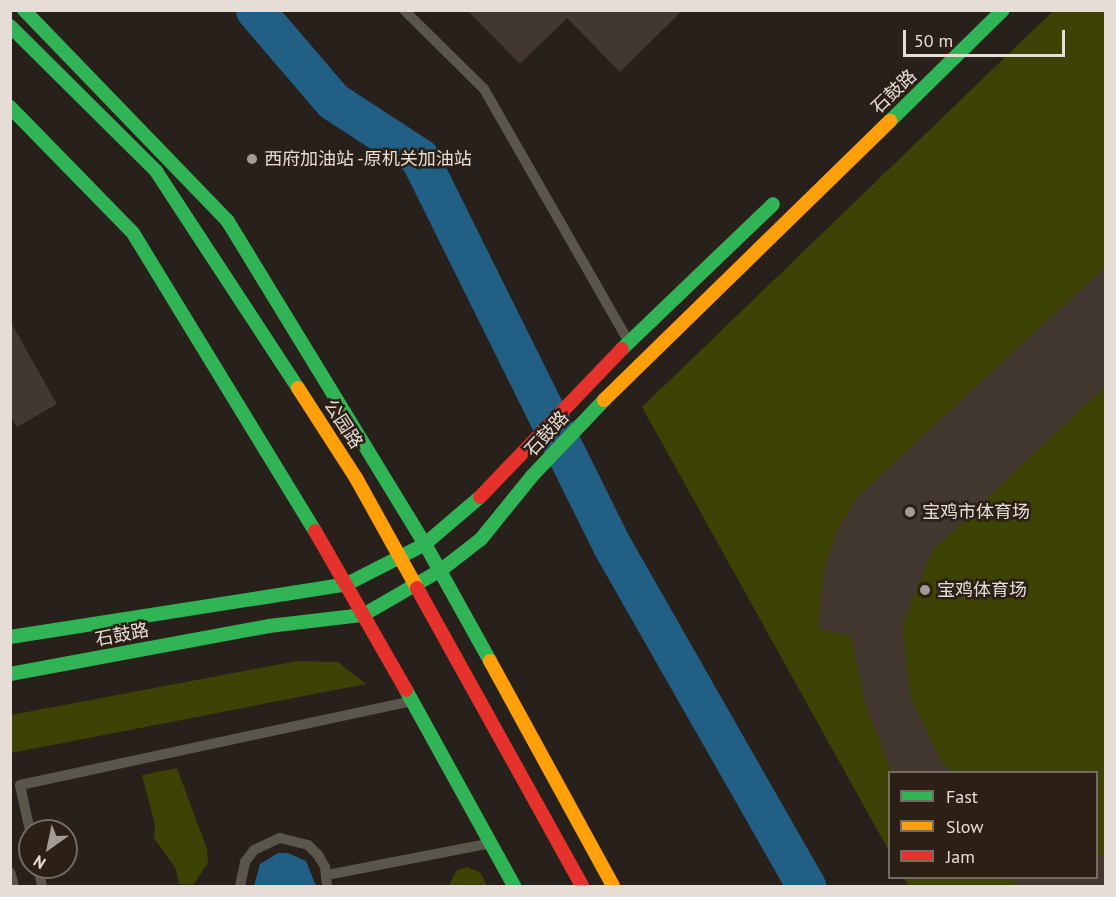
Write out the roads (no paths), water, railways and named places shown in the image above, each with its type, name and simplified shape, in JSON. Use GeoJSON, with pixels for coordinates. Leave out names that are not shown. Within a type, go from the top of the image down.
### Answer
{"type":"FeatureCollection","features":[{"type":"Feature","properties":{"kind":"main road"},"geometry":{"type":"LineString","coordinates":[[24,10],[228,220],[425,544],[613,886]]}},
{"type":"Feature","properties":{"kind":"main road","name":"石鼓路"},"geometry":{"type":"LineString","coordinates":[[10,674],[269,626],[363,615],[438,571],[481,539],[532,476],[616,387],[1003,10]]}},
{"type":"Feature","properties":{"kind":"main road","name":"公园路"},"geometry":{"type":"LineString","coordinates":[[10,26],[156,171],[200,234],[356,478],[582,886]]}},
{"type":"Feature","properties":{"kind":"main road"},"geometry":{"type":"LineString","coordinates":[[10,107],[134,233],[347,584],[514,886]]}},
{"type":"Feature","properties":{"kind":"main road","name":"石鼓路"},"geometry":{"type":"LineString","coordinates":[[10,637],[347,584],[425,544],[463,515],[599,371],[784,193]]}},
{"type":"Feature","properties":{"kind":"main road"},"geometry":{"type":"LineString","coordinates":[[371,552],[406,615]]}},
{"type":"Feature","properties":{"kind":"lane"},"geometry":{"type":"LineString","coordinates":[[404,10],[484,89],[629,342]]}},
{"type":"Feature","properties":{"kind":"lane"},"geometry":{"type":"LineString","coordinates":[[26,819],[15,786],[412,701]]}},
{"type":"Feature","properties":{"kind":"lane"},"geometry":{"type":"LineString","coordinates":[[240,886],[245,862],[254,850],[280,838],[308,845],[318,855],[327,881],[490,843]]}},
{"type":"Feature","properties":{"kind":"lane"},"geometry":{"type":"LineString","coordinates":[[10,872],[14,886]]}},
{"type":"Feature","properties":{"kind":"water"},"geometry":{"type":"Polygon","coordinates":[[[278,853],[288,853],[306,861],[316,886],[254,886],[260,864],[278,853]]]}},
{"type":"Feature","properties":{"kind":"waterway"},"geometry":{"type":"LineString","coordinates":[[255,10],[333,101],[419,157],[611,544],[806,886]]}},
{"type":"Feature","properties":{"kind":"place","name":"西府加油站 -原机关加油站"},"geometry":{"type":"Point","coordinates":[252,159]}},
{"type":"Feature","properties":{"kind":"place","name":"宝鸡市体育场"},"geometry":{"type":"Point","coordinates":[910,512]}},
{"type":"Feature","properties":{"kind":"place","name":"宝鸡体育场"},"geometry":{"type":"Point","coordinates":[925,590]}}]}
